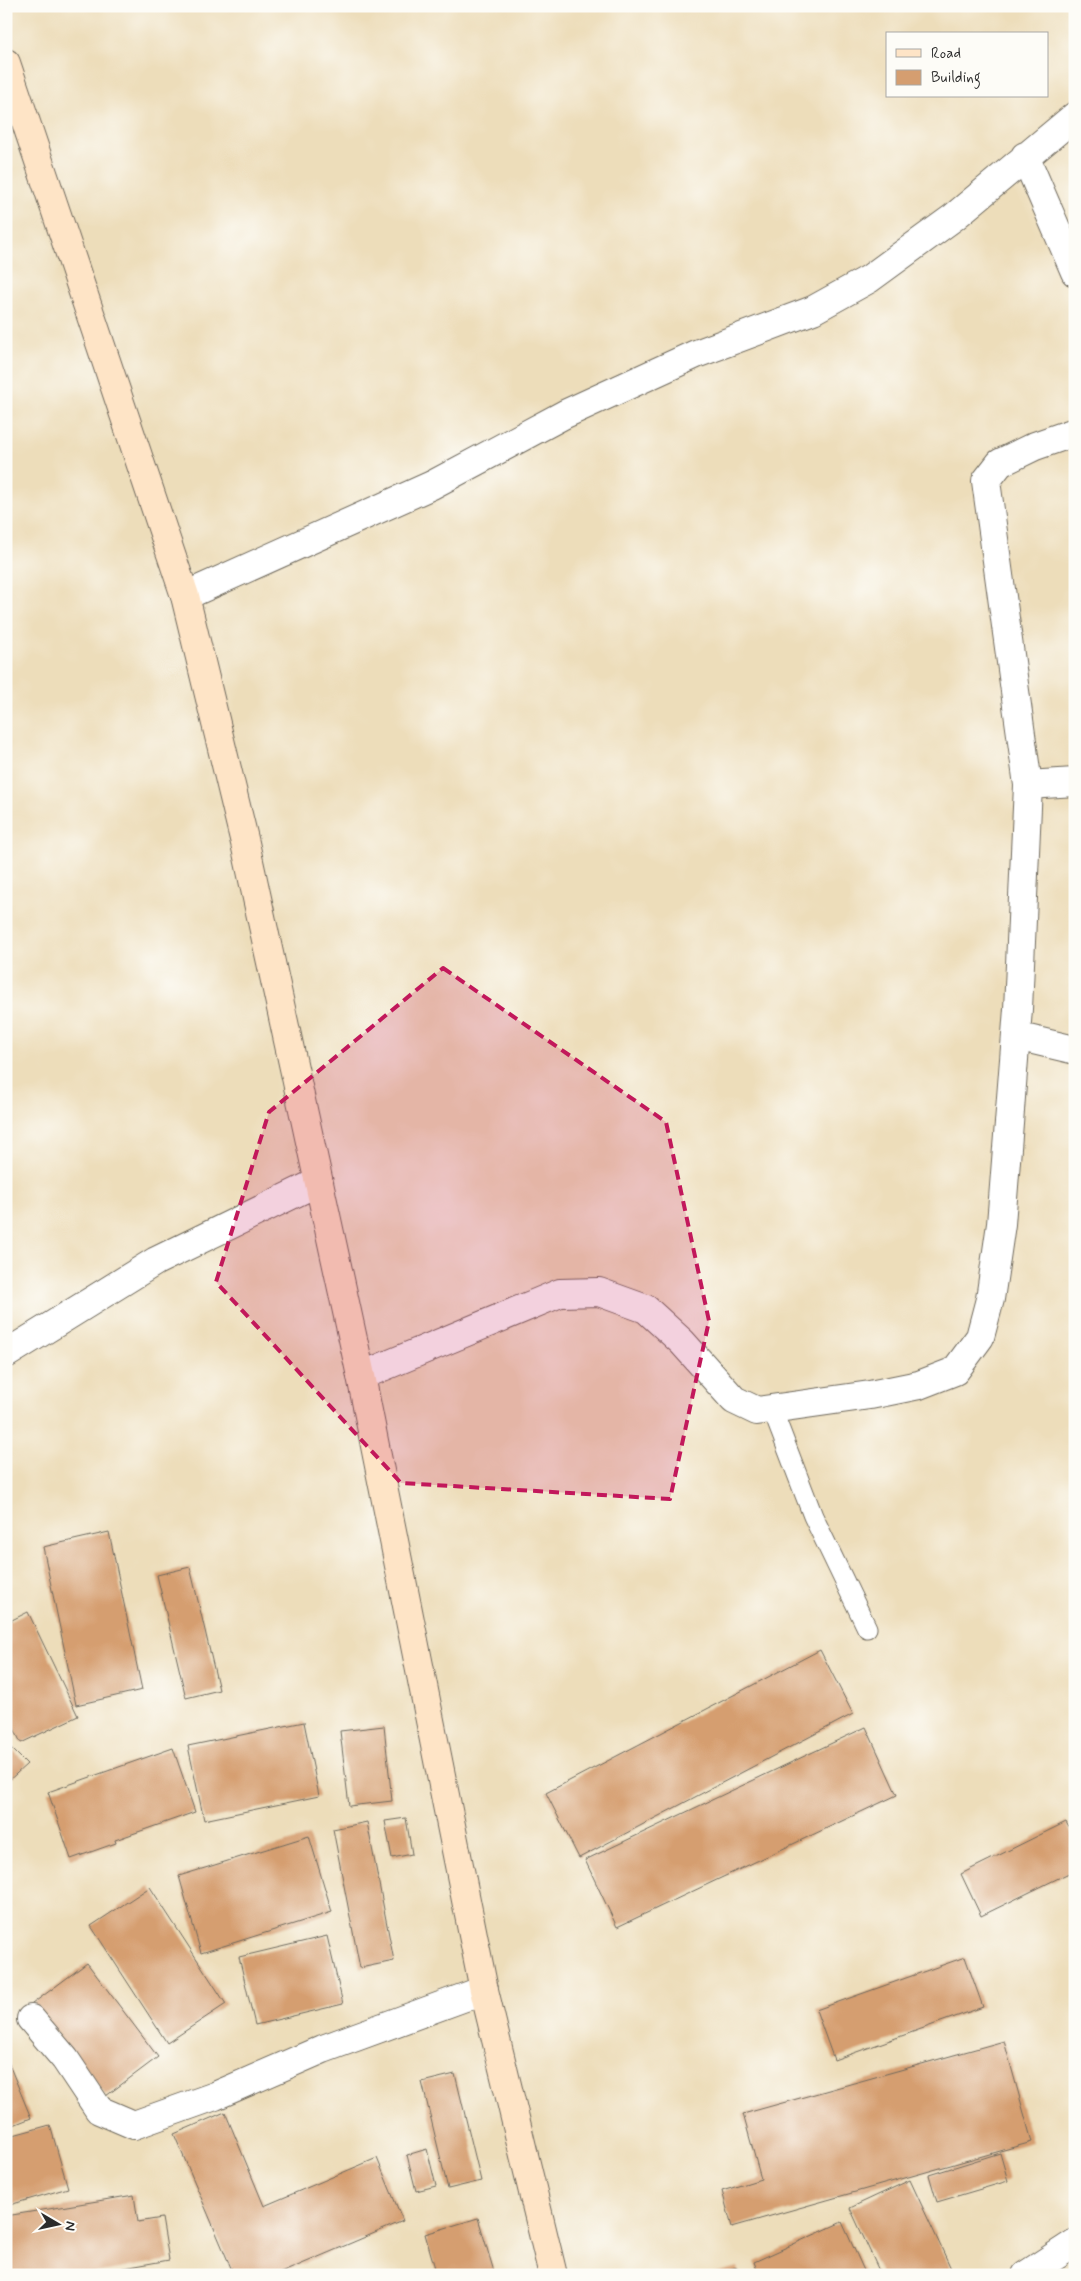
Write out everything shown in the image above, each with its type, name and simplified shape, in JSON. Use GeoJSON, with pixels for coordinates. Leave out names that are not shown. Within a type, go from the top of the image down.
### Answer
{"type":"FeatureCollection","features":[{"type":"Feature","properties":{"kind":"main road"},"geometry":{"type":"LineString","coordinates":[[6,63],[185,596],[244,843],[361,1376],[484,1990],[553,2275]]}},
{"type":"Feature","properties":{"kind":"street"},"geometry":{"type":"LineString","coordinates":[[185,596],[432,485],[565,414],[679,362],[813,310],[869,279],[954,217],[1075,116]]}},
{"type":"Feature","properties":{"kind":"street"},"geometry":{"type":"LineString","coordinates":[[1025,156],[1075,272]]}},
{"type":"Feature","properties":{"kind":"street"},"geometry":{"type":"LineString","coordinates":[[361,1376],[560,1293],[599,1292],[646,1309],[682,1342],[734,1400],[757,1411],[870,1395],[919,1385],[955,1371],[980,1338],[990,1299],[1001,1224],[1016,1036],[1028,784],[986,481],[1000,463],[1036,446],[1075,432]]}},
{"type":"Feature","properties":{"kind":"street"},"geometry":{"type":"LineString","coordinates":[[1028,784],[1075,782]]}},
{"type":"Feature","properties":{"kind":"street"},"geometry":{"type":"LineString","coordinates":[[1016,1036],[1075,1050]]}},
{"type":"Feature","properties":{"kind":"street"},"geometry":{"type":"LineString","coordinates":[[6,1354],[156,1261],[318,1182]]}},
{"type":"Feature","properties":{"kind":"street"},"geometry":{"type":"LineString","coordinates":[[31,2019],[64,2059],[98,2110],[134,2125],[215,2096],[323,2049],[484,1990]]}},
{"type":"Feature","properties":{"kind":"street"},"geometry":{"type":"LineString","coordinates":[[1026,2275],[1075,2243]]}},
{"type":"Feature","properties":{"kind":"lane"},"geometry":{"type":"LineString","coordinates":[[772,1410],[813,1516],[867,1628]]}},
{"type":"Feature","properties":{"kind":"highlighted area"},"geometry":{"type":"Polygon","coordinates":[[[443,968],[666,1122],[709,1321],[670,1499],[401,1483],[216,1282],[269,1112],[443,968]]]}},
{"type":"Feature","properties":{"kind":"building"},"geometry":{"type":"Polygon","coordinates":[[[109,1532],[142,1690],[76,1705],[43,1547],[109,1532]]]}},
{"type":"Feature","properties":{"kind":"building"},"geometry":{"type":"Polygon","coordinates":[[[190,1567],[219,1690],[186,1698],[157,1575],[190,1567]]]}},
{"type":"Feature","properties":{"kind":"building"},"geometry":{"type":"Polygon","coordinates":[[[28,1612],[78,1716],[21,1743],[6,1712],[6,1623],[28,1612]]]}},
{"type":"Feature","properties":{"kind":"building"},"geometry":{"type":"Polygon","coordinates":[[[820,1650],[853,1714],[579,1858],[546,1793],[820,1650]]]}},
{"type":"Feature","properties":{"kind":"building"},"geometry":{"type":"Polygon","coordinates":[[[304,1722],[319,1796],[204,1820],[188,1746],[304,1722]]]}},
{"type":"Feature","properties":{"kind":"building"},"geometry":{"type":"Polygon","coordinates":[[[384,1726],[392,1801],[349,1806],[340,1731],[384,1726]]]}},
{"type":"Feature","properties":{"kind":"building"},"geometry":{"type":"Polygon","coordinates":[[[866,1727],[897,1795],[617,1927],[585,1860],[866,1727]]]}},
{"type":"Feature","properties":{"kind":"building"},"geometry":{"type":"Polygon","coordinates":[[[6,1743],[27,1764],[6,1783],[6,1743]]]}},
{"type":"Feature","properties":{"kind":"building"},"geometry":{"type":"Polygon","coordinates":[[[173,1748],[195,1812],[115,1840],[116,1843],[71,1859],[48,1792],[173,1748]]]}},
{"type":"Feature","properties":{"kind":"building"},"geometry":{"type":"Polygon","coordinates":[[[406,1818],[412,1854],[392,1858],[385,1821],[406,1818]]]}},
{"type":"Feature","properties":{"kind":"building"},"geometry":{"type":"Polygon","coordinates":[[[367,1822],[394,1961],[360,1968],[333,1829],[367,1822]]]}},
{"type":"Feature","properties":{"kind":"building"},"geometry":{"type":"Polygon","coordinates":[[[1066,1822],[1075,1839],[1075,1870],[981,1916],[961,1874],[1066,1822]]]}},
{"type":"Feature","properties":{"kind":"building"},"geometry":{"type":"Polygon","coordinates":[[[309,1836],[332,1912],[201,1953],[179,1876],[309,1836]]]}},
{"type":"Feature","properties":{"kind":"building"},"geometry":{"type":"Polygon","coordinates":[[[150,1887],[226,2004],[167,2043],[91,1926],[150,1887]]]}},
{"type":"Feature","properties":{"kind":"building"},"geometry":{"type":"Polygon","coordinates":[[[327,1936],[343,2004],[255,2025],[239,1957],[327,1936]]]}},
{"type":"Feature","properties":{"kind":"building"},"geometry":{"type":"Polygon","coordinates":[[[965,1957],[983,2007],[834,2060],[816,2010],[965,1957]]]}},
{"type":"Feature","properties":{"kind":"building"},"geometry":{"type":"Polygon","coordinates":[[[87,1963],[158,2057],[106,2096],[80,2061],[24,2010],[87,1963]]]}},
{"type":"Feature","properties":{"kind":"building"},"geometry":{"type":"Polygon","coordinates":[[[1004,2041],[1032,2142],[732,2227],[722,2191],[761,2179],[743,2114],[1004,2041]]]}},
{"type":"Feature","properties":{"kind":"building"},"geometry":{"type":"Polygon","coordinates":[[[6,2057],[31,2118],[6,2128],[6,2057]]]}},
{"type":"Feature","properties":{"kind":"building"},"geometry":{"type":"Polygon","coordinates":[[[455,2074],[481,2181],[448,2189],[422,2082],[455,2074]]]}},
{"type":"Feature","properties":{"kind":"building"},"geometry":{"type":"Polygon","coordinates":[[[225,2112],[264,2206],[377,2158],[403,2221],[276,2275],[234,2275],[174,2134],[225,2112]]]}},
{"type":"Feature","properties":{"kind":"building"},"geometry":{"type":"Polygon","coordinates":[[[50,2125],[68,2188],[6,2206],[6,2137],[50,2125]]]}},
{"type":"Feature","properties":{"kind":"building"},"geometry":{"type":"Polygon","coordinates":[[[427,2149],[436,2186],[416,2191],[407,2155],[427,2149]]]}},
{"type":"Feature","properties":{"kind":"building"},"geometry":{"type":"Polygon","coordinates":[[[1000,2153],[1008,2181],[937,2202],[929,2175],[1000,2153]]]}},
{"type":"Feature","properties":{"kind":"building"},"geometry":{"type":"Polygon","coordinates":[[[910,2180],[954,2275],[881,2275],[850,2208],[910,2180]]]}},
{"type":"Feature","properties":{"kind":"building"},"geometry":{"type":"Polygon","coordinates":[[[134,2195],[138,2222],[162,2218],[169,2260],[85,2275],[6,2275],[6,2216],[134,2195]]]}},
{"type":"Feature","properties":{"kind":"building"},"geometry":{"type":"Polygon","coordinates":[[[478,2218],[495,2275],[437,2275],[425,2234],[478,2218]]]}},
{"type":"Feature","properties":{"kind":"building"},"geometry":{"type":"Polygon","coordinates":[[[842,2222],[866,2275],[759,2275],[754,2262],[842,2222]]]}},
{"type":"Feature","properties":{"kind":"building"},"geometry":{"type":"Polygon","coordinates":[[[737,2267],[739,2275],[711,2274],[737,2267]]]}}]}
